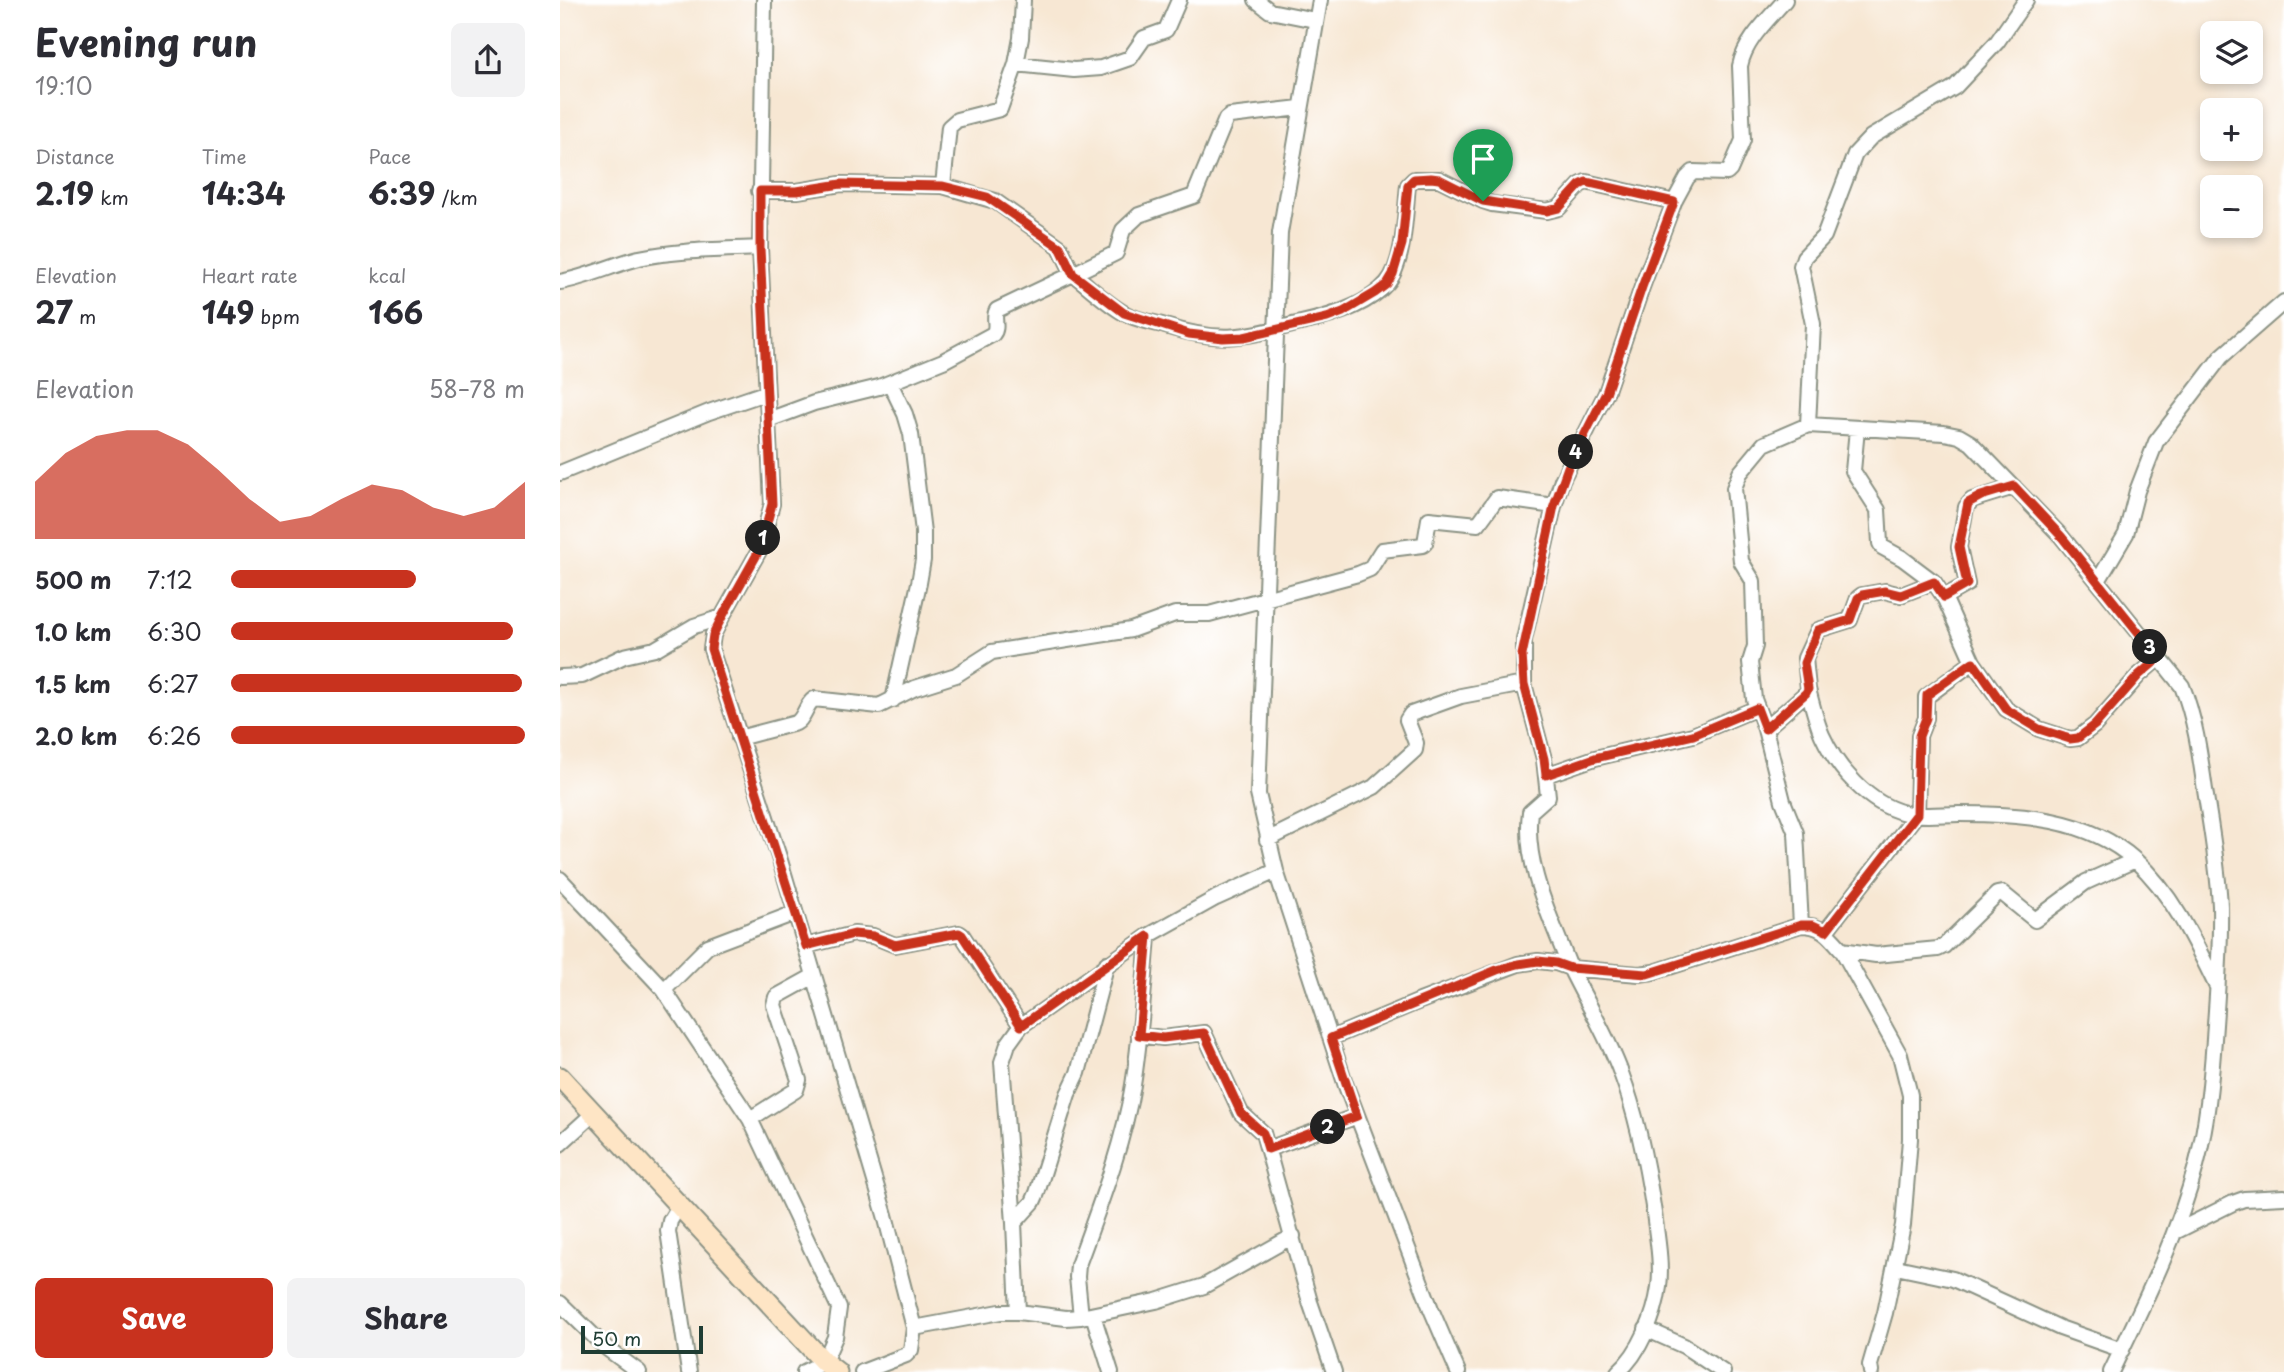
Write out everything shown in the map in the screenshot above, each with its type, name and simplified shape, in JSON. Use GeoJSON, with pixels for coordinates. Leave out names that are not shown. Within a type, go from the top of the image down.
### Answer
{"type":"FeatureCollection","features":[{"type":"Feature","properties":{"kind":"main road"},"geometry":{"type":"LineString","coordinates":[[560,1077],[830,1367]]}},
{"type":"Feature","properties":{"kind":"street"},"geometry":{"type":"LineString","coordinates":[[764,0],[760,248],[772,504],[765,532],[751,567],[713,635],[711,649],[806,946],[885,1214],[914,1328],[911,1350],[906,1355],[862,1372]]}},
{"type":"Feature","properties":{"kind":"street"},"geometry":{"type":"LineString","coordinates":[[943,186],[949,127],[957,120],[1000,109],[1016,64],[1021,38],[1023,0]]}},
{"type":"Feature","properties":{"kind":"street"},"geometry":{"type":"LineString","coordinates":[[1016,64],[1090,70],[1130,58],[1144,38],[1166,30],[1179,0]]}},
{"type":"Feature","properties":{"kind":"street"},"geometry":{"type":"LineString","coordinates":[[1256,0],[1270,11],[1315,20]]}},
{"type":"Feature","properties":{"kind":"street"},"geometry":{"type":"LineString","coordinates":[[1320,0],[1280,233],[1258,794],[1276,871],[1357,1116],[1430,1309],[1458,1372]]}},
{"type":"Feature","properties":{"kind":"street"},"geometry":{"type":"LineString","coordinates":[[1618,1372],[1646,1329],[1657,1296],[1660,1270],[1646,1157],[1620,1070],[1570,968],[1541,891],[1531,848],[1530,817],[1534,809],[1548,796],[1544,759],[1524,684],[1524,640],[1554,506],[1568,467],[1609,386],[1674,202],[1689,174],[1727,173],[1730,170],[1743,140],[1740,66],[1742,55],[1785,0]]}},
{"type":"Feature","properties":{"kind":"street"},"geometry":{"type":"LineString","coordinates":[[1808,425],[1813,324],[1801,261],[1824,236],[1852,159],[1871,137],[1955,87],[1997,41],[2026,0]]}},
{"type":"Feature","properties":{"kind":"street"},"geometry":{"type":"LineString","coordinates":[[768,420],[814,402],[890,383],[943,361],[993,334],[996,328],[996,310],[1116,253],[1123,230],[1139,215],[1194,196],[1226,119],[1300,108]]}},
{"type":"Feature","properties":{"kind":"street"},"geometry":{"type":"LineString","coordinates":[[760,191],[797,191],[841,184],[943,186],[995,201],[1060,247],[1073,274],[1124,313],[1189,334],[1223,338],[1244,337],[1327,318],[1343,312],[1387,284],[1393,274],[1402,244],[1408,185],[1414,179],[1439,179],[1483,201],[1547,211],[1559,208],[1586,182],[1674,202]]}},
{"type":"Feature","properties":{"kind":"street"},"geometry":{"type":"LineString","coordinates":[[560,282],[649,257],[760,248]]}},
{"type":"Feature","properties":{"kind":"street"},"geometry":{"type":"LineString","coordinates":[[2098,581],[2126,534],[2137,491],[2156,442],[2221,357],[2284,302]]}},
{"type":"Feature","properties":{"kind":"street"},"geometry":{"type":"LineString","coordinates":[[890,383],[911,434],[923,532],[923,560],[919,583],[893,700]]}},
{"type":"Feature","properties":{"kind":"street"},"geometry":{"type":"LineString","coordinates":[[560,473],[709,412],[765,393]]}},
{"type":"Feature","properties":{"kind":"street"},"geometry":{"type":"LineString","coordinates":[[1801,925],[1796,833],[1783,801],[1765,729],[1754,699],[1750,662],[1755,646],[1753,581],[1741,561],[1734,488],[1740,473],[1764,444],[1808,425],[1959,436],[1971,443],[2061,536],[2159,658],[2185,693],[2200,754],[2220,906],[2218,990],[2205,1126],[2197,1164],[2175,1232],[2111,1372]]}},
{"type":"Feature","properties":{"kind":"street"},"geometry":{"type":"LineString","coordinates":[[1857,429],[1853,471],[1878,510],[1882,547],[1934,582],[1944,597],[1973,662],[2006,709],[2039,729],[2070,739],[2078,738],[2095,725],[2139,675],[2159,658]]}},
{"type":"Feature","properties":{"kind":"street"},"geometry":{"type":"LineString","coordinates":[[1944,597],[1967,584],[1959,547],[1968,503],[2014,486]]}},
{"type":"Feature","properties":{"kind":"street"},"geometry":{"type":"LineString","coordinates":[[739,738],[800,721],[808,704],[814,699],[874,707],[915,688],[956,675],[992,652],[1131,630],[1171,615],[1205,615],[1365,572],[1370,569],[1382,550],[1426,543],[1429,519],[1476,525],[1497,498],[1554,506]]}},
{"type":"Feature","properties":{"kind":"street"},"geometry":{"type":"LineString","coordinates":[[1934,582],[1901,595],[1885,591],[1862,595],[1858,598],[1850,620],[1818,630],[1804,663],[1808,689],[1822,734],[1842,769],[1872,798],[1905,813],[2015,814],[2053,821],[2101,837],[2135,860],[2162,891],[2197,946],[2218,990]]}},
{"type":"Feature","properties":{"kind":"street"},"geometry":{"type":"LineString","coordinates":[[560,677],[582,676],[624,656],[655,649],[694,626],[722,617]]}},
{"type":"Feature","properties":{"kind":"street"},"geometry":{"type":"LineString","coordinates":[[1826,931],[1917,814],[1919,736],[1926,718],[1926,697],[1973,662]]}},
{"type":"Feature","properties":{"kind":"street"},"geometry":{"type":"LineString","coordinates":[[1267,840],[1378,784],[1416,747],[1407,720],[1411,714],[1461,696],[1524,684]]}},
{"type":"Feature","properties":{"kind":"street"},"geometry":{"type":"LineString","coordinates":[[1765,729],[1808,689]]}},
{"type":"Feature","properties":{"kind":"street"},"geometry":{"type":"LineString","coordinates":[[1546,775],[1595,758],[1693,735],[1757,708]]}},
{"type":"Feature","properties":{"kind":"street"},"geometry":{"type":"LineString","coordinates":[[1842,950],[1876,955],[1938,950],[1997,894],[2002,893],[2035,920],[2086,882],[2135,860]]}},
{"type":"Feature","properties":{"kind":"street"},"geometry":{"type":"LineString","coordinates":[[1018,1312],[1002,1062],[1008,1044],[1021,1026],[1148,936],[1216,898],[1276,871]]}},
{"type":"Feature","properties":{"kind":"street"},"geometry":{"type":"LineString","coordinates":[[560,879],[664,990],[750,1119],[839,1308],[830,1367],[804,1372]]}},
{"type":"Feature","properties":{"kind":"street"},"geometry":{"type":"LineString","coordinates":[[664,990],[708,946],[795,913]]}},
{"type":"Feature","properties":{"kind":"street"},"geometry":{"type":"LineString","coordinates":[[1331,1038],[1518,964],[1538,961],[1570,968],[1639,974],[1654,972],[1801,925],[1813,925],[1826,931],[1842,950],[1900,1055],[1910,1095],[1910,1139],[1903,1225],[1885,1313],[1870,1365],[1871,1372]]}},
{"type":"Feature","properties":{"kind":"street"},"geometry":{"type":"LineString","coordinates":[[806,946],[854,934],[873,936],[895,945],[959,933],[1021,1026]]}},
{"type":"Feature","properties":{"kind":"street"},"geometry":{"type":"LineString","coordinates":[[1111,1372],[1087,1316],[1078,1265],[1104,1194],[1131,1094],[1148,936]]}},
{"type":"Feature","properties":{"kind":"street"},"geometry":{"type":"LineString","coordinates":[[1014,1223],[1033,1202],[1038,1192],[1068,1094],[1078,1073],[1107,963]]}},
{"type":"Feature","properties":{"kind":"street"},"geometry":{"type":"LineString","coordinates":[[750,1119],[796,1090],[799,1085],[774,1005],[776,997],[814,976]]}},
{"type":"Feature","properties":{"kind":"street"},"geometry":{"type":"LineString","coordinates":[[1139,1035],[1163,1038],[1204,1033],[1241,1113],[1263,1133],[1310,1302],[1334,1372]]}},
{"type":"Feature","properties":{"kind":"street"},"geometry":{"type":"LineString","coordinates":[[560,1144],[593,1114]]}},
{"type":"Feature","properties":{"kind":"street"},"geometry":{"type":"LineString","coordinates":[[1268,1149],[1357,1116]]}},
{"type":"Feature","properties":{"kind":"street"},"geometry":{"type":"LineString","coordinates":[[2175,1232],[2233,1202],[2284,1197]]}},
{"type":"Feature","properties":{"kind":"street"},"geometry":{"type":"LineString","coordinates":[[679,1206],[670,1221],[668,1231],[689,1372]]}},
{"type":"Feature","properties":{"kind":"street"},"geometry":{"type":"LineString","coordinates":[[914,1328],[1000,1312],[1066,1318],[1087,1316],[1168,1298],[1204,1286],[1293,1236]]}},
{"type":"Feature","properties":{"kind":"street"},"geometry":{"type":"LineString","coordinates":[[1896,1266],[1953,1279],[2060,1328],[2122,1350]]}},
{"type":"Feature","properties":{"kind":"street"},"geometry":{"type":"LineString","coordinates":[[560,1303],[605,1346],[639,1372]]}},
{"type":"Feature","properties":{"kind":"street"},"geometry":{"type":"LineString","coordinates":[[1646,1329],[1658,1337],[1684,1346],[1723,1372]]}},
{"type":"Feature","properties":{"kind":"route"},"geometry":{"type":"LineString","coordinates":[[1439,179],[1483,201],[1553,210],[1559,208],[1586,182],[1674,202],[1606,393],[1562,480],[1524,640],[1524,684],[1546,775],[1595,758],[1693,735],[1757,708],[1765,729],[1806,693],[1808,689],[1804,663],[1818,630],[1850,620],[1858,598],[1862,595],[1885,591],[1901,595],[1934,582],[1944,597],[1967,584],[1959,547],[1966,507],[1972,499],[2014,486],[2061,536],[2159,658],[2139,675],[2095,725],[2078,738],[2070,739],[2039,729],[2006,709],[1973,662],[1927,695],[1926,718],[1919,736],[1917,814],[1826,931],[1813,925],[1801,925],[1647,974],[1570,968],[1538,961],[1497,970],[1331,1038],[1357,1116],[1268,1149],[1263,1133],[1241,1113],[1204,1033],[1163,1038],[1139,1035],[1148,936],[1021,1026],[959,933],[895,945],[873,936],[854,934],[806,946],[711,649],[713,635],[760,549],[772,504],[765,393],[760,191],[797,191],[841,184],[943,186],[987,197],[1060,247],[1073,274],[1124,313],[1189,334],[1223,338],[1244,337],[1327,318],[1343,312],[1387,284],[1393,274],[1402,244],[1410,181],[1439,179]]}}]}
